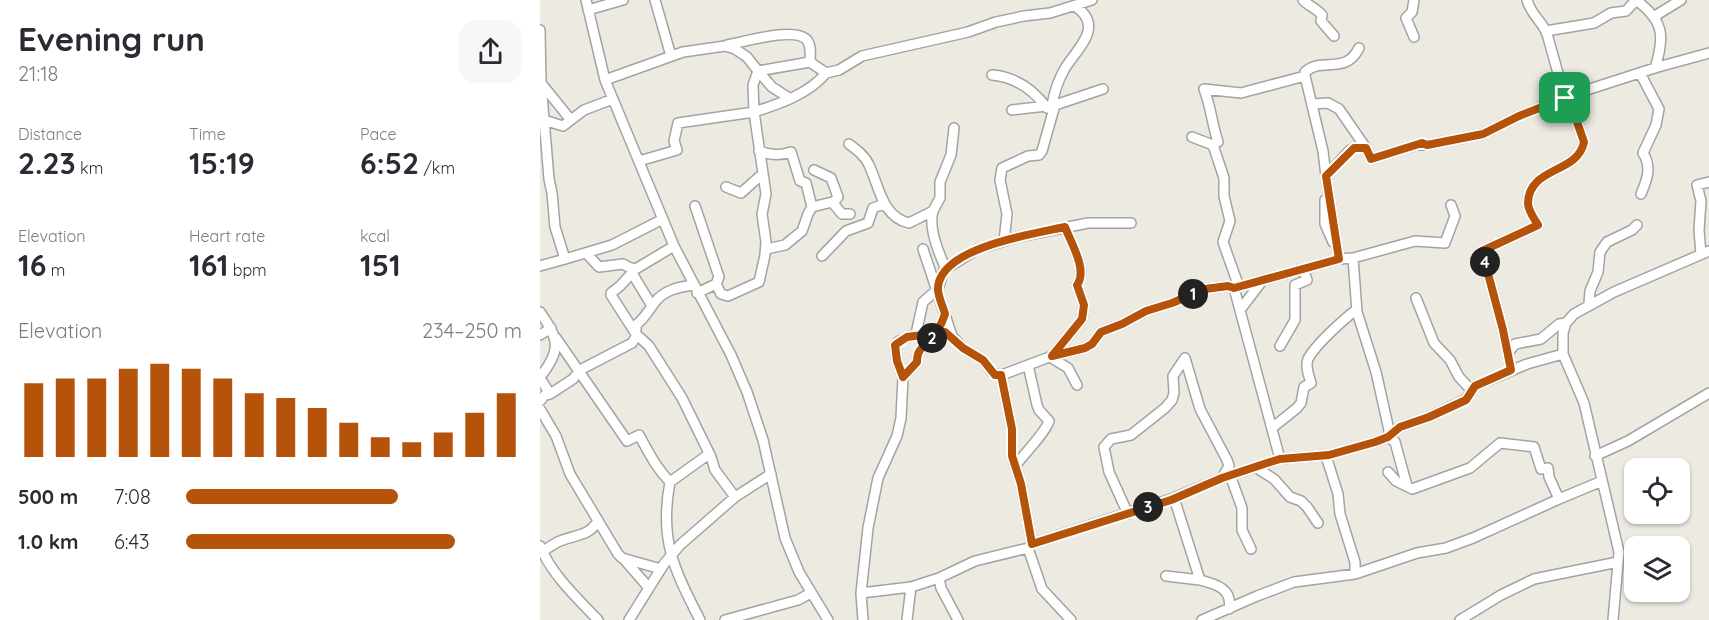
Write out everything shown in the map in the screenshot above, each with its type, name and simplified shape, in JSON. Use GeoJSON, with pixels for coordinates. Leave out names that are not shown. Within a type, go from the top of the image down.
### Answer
{"type":"FeatureCollection","features":[{"type":"Feature","properties":{"kind":"street"},"geometry":{"type":"LineString","coordinates":[[623,0],[587,5],[605,81],[674,246],[731,355],[747,392],[771,474],[785,538],[799,572],[828,620]]}},
{"type":"Feature","properties":{"kind":"street"},"geometry":{"type":"LineString","coordinates":[[655,0],[671,56]]}},
{"type":"Feature","properties":{"kind":"street"},"geometry":{"type":"LineString","coordinates":[[639,161],[676,150],[674,141],[678,123],[754,112],[807,90],[819,82],[826,73],[839,70],[862,56],[968,32],[996,22],[1050,13],[1092,0]]}},
{"type":"Feature","properties":{"kind":"street"},"geometry":{"type":"LineString","coordinates":[[1303,0],[1311,8],[1319,11],[1322,15],[1321,21],[1334,36]]}},
{"type":"Feature","properties":{"kind":"street"},"geometry":{"type":"LineString","coordinates":[[1414,0],[1412,12],[1406,18],[1414,37]]}},
{"type":"Feature","properties":{"kind":"street"},"geometry":{"type":"LineString","coordinates":[[1511,370],[1482,251],[1538,225],[1528,203],[1536,181],[1567,165],[1584,147],[1546,31],[1544,26],[1531,14],[1527,0]]}},
{"type":"Feature","properties":{"kind":"street"},"geometry":{"type":"LineString","coordinates":[[1546,31],[1594,23],[1611,13],[1626,11],[1636,0],[1644,5],[1660,29],[1662,40],[1655,68]]}},
{"type":"Feature","properties":{"kind":"street"},"geometry":{"type":"LineString","coordinates":[[1654,19],[1658,14],[1682,0]]}},
{"type":"Feature","properties":{"kind":"street"},"geometry":{"type":"LineString","coordinates":[[1004,241],[1007,214],[1000,180],[1002,168],[1028,156],[1039,155],[1042,151],[1054,95],[1064,69],[1082,46],[1088,31],[1086,18],[1075,6]]}},
{"type":"Feature","properties":{"kind":"street"},"geometry":{"type":"LineString","coordinates":[[540,30],[543,124],[555,227],[565,259]]}},
{"type":"Feature","properties":{"kind":"street"},"geometry":{"type":"LineString","coordinates":[[605,81],[683,52],[786,34],[800,35],[807,40],[810,47],[810,62]]}},
{"type":"Feature","properties":{"kind":"street"},"geometry":{"type":"LineString","coordinates":[[747,57],[758,39]]}},
{"type":"Feature","properties":{"kind":"street"},"geometry":{"type":"LineString","coordinates":[[725,46],[747,57],[772,87],[789,98]]}},
{"type":"Feature","properties":{"kind":"street"},"geometry":{"type":"LineString","coordinates":[[1339,259],[1323,151],[1305,76],[1308,69],[1314,67],[1348,62],[1353,59],[1359,48]]}},
{"type":"Feature","properties":{"kind":"street"},"geometry":{"type":"LineString","coordinates":[[1312,104],[1335,105],[1352,126],[1371,159],[1422,143],[1427,145],[1483,134],[1519,116],[1567,97],[1709,53]]}},
{"type":"Feature","properties":{"kind":"street"},"geometry":{"type":"LineString","coordinates":[[758,71],[810,62],[826,73]]}},
{"type":"Feature","properties":{"kind":"street"},"geometry":{"type":"LineString","coordinates":[[695,206],[719,277],[716,284],[721,294],[728,296],[759,282],[766,249],[762,214],[766,194],[754,112],[753,85],[758,71]]}},
{"type":"Feature","properties":{"kind":"street"},"geometry":{"type":"LineString","coordinates":[[1640,73],[1659,109],[1656,125],[1643,153],[1648,161],[1648,167],[1641,194]]}},
{"type":"Feature","properties":{"kind":"street"},"geometry":{"type":"LineString","coordinates":[[992,75],[1006,76],[1028,88],[1051,108]]}},
{"type":"Feature","properties":{"kind":"street"},"geometry":{"type":"LineString","coordinates":[[1218,142],[1211,122],[1210,104],[1204,90],[1241,93],[1305,76]]}},
{"type":"Feature","properties":{"kind":"street"},"geometry":{"type":"LineString","coordinates":[[541,81],[567,122]]}},
{"type":"Feature","properties":{"kind":"street"},"geometry":{"type":"LineString","coordinates":[[1012,110],[1051,108],[1103,89]]}},
{"type":"Feature","properties":{"kind":"street"},"geometry":{"type":"LineString","coordinates":[[543,124],[567,122],[584,110],[613,99]]}},
{"type":"Feature","properties":{"kind":"street"},"geometry":{"type":"LineString","coordinates":[[946,269],[932,225],[933,211],[940,198],[940,182],[951,155],[954,128]]}},
{"type":"Feature","properties":{"kind":"street"},"geometry":{"type":"LineString","coordinates":[[1192,137],[1213,145],[1224,178],[1224,196],[1230,221],[1223,242],[1237,288],[1240,310],[1280,459]]}},
{"type":"Feature","properties":{"kind":"street"},"geometry":{"type":"LineString","coordinates":[[849,144],[864,157],[870,166],[879,194],[894,216],[909,223],[933,211]]}},
{"type":"Feature","properties":{"kind":"street"},"geometry":{"type":"LineString","coordinates":[[1327,181],[1350,150],[1366,148]]}},
{"type":"Feature","properties":{"kind":"street"},"geometry":{"type":"LineString","coordinates":[[759,151],[771,155],[791,152],[800,181],[806,183],[809,188],[812,207],[802,231],[785,245],[766,249]]}},
{"type":"Feature","properties":{"kind":"street"},"geometry":{"type":"LineString","coordinates":[[812,207],[833,203],[838,197],[831,177],[814,170]]}},
{"type":"Feature","properties":{"kind":"street"},"geometry":{"type":"LineString","coordinates":[[726,187],[741,193],[759,177],[764,179]]}},
{"type":"Feature","properties":{"kind":"street"},"geometry":{"type":"LineString","coordinates":[[1612,620],[1619,552],[1584,403],[1563,354],[1563,333],[1566,323],[1574,314],[1589,304],[1705,253],[1699,230],[1701,201],[1697,185],[1709,182]]}},
{"type":"Feature","properties":{"kind":"street"},"geometry":{"type":"LineString","coordinates":[[833,203],[842,214],[850,214]]}},
{"type":"Feature","properties":{"kind":"street"},"geometry":{"type":"LineString","coordinates":[[822,256],[846,231],[868,223],[873,208],[881,205],[887,207]]}},
{"type":"Feature","properties":{"kind":"street"},"geometry":{"type":"LineString","coordinates":[[863,620],[861,593],[868,528],[878,478],[897,436],[901,418],[903,377],[897,361],[895,345],[916,334],[945,332],[963,348],[983,360],[992,372],[1001,375],[1051,357],[1085,348],[1092,344],[1101,332],[1146,311],[1205,289],[1228,286],[1237,288],[1339,259],[1353,258],[1415,241],[1445,243],[1455,216],[1451,205]]}},
{"type":"Feature","properties":{"kind":"street"},"geometry":{"type":"LineString","coordinates":[[540,266],[612,245],[663,219]]}},
{"type":"Feature","properties":{"kind":"street"},"geometry":{"type":"LineString","coordinates":[[916,334],[923,302],[938,289],[946,269],[978,249],[1004,241],[1088,223],[1131,223]]}},
{"type":"Feature","properties":{"kind":"street"},"geometry":{"type":"LineString","coordinates":[[1589,304],[1592,284],[1598,272],[1600,252],[1607,242],[1632,230],[1637,225]]}},
{"type":"Feature","properties":{"kind":"street"},"geometry":{"type":"LineString","coordinates":[[1051,357],[1077,327],[1084,312],[1077,285],[1081,281],[1081,269],[1065,227]]}},
{"type":"Feature","properties":{"kind":"street"},"geometry":{"type":"LineString","coordinates":[[674,246],[632,271],[611,293],[636,334],[649,346],[682,398],[715,470],[735,497]]}},
{"type":"Feature","properties":{"kind":"street"},"geometry":{"type":"LineString","coordinates":[[923,249],[952,336]]}},
{"type":"Feature","properties":{"kind":"street"},"geometry":{"type":"LineString","coordinates":[[586,253],[599,267],[622,264],[632,271],[652,306]]}},
{"type":"Feature","properties":{"kind":"street"},"geometry":{"type":"LineString","coordinates":[[941,257],[939,272],[941,278]]}},
{"type":"Feature","properties":{"kind":"street"},"geometry":{"type":"LineString","coordinates":[[1353,258],[1356,310],[1376,372],[1389,430],[1388,437]]}},
{"type":"Feature","properties":{"kind":"street"},"geometry":{"type":"LineString","coordinates":[[1280,346],[1295,320],[1295,285],[1307,280],[1303,269]]}},
{"type":"Feature","properties":{"kind":"street"},"geometry":{"type":"LineString","coordinates":[[1240,310],[1262,281]]}},
{"type":"Feature","properties":{"kind":"street"},"geometry":{"type":"LineString","coordinates":[[540,401],[545,395],[573,379],[580,370],[632,343],[636,334],[636,325],[645,318],[657,300],[675,288],[695,289],[716,284]]}},
{"type":"Feature","properties":{"kind":"street"},"geometry":{"type":"LineString","coordinates":[[1416,298],[1434,343],[1450,360],[1459,377],[1471,390]]}},
{"type":"Feature","properties":{"kind":"street"},"geometry":{"type":"LineString","coordinates":[[1272,428],[1301,403],[1304,387],[1311,383],[1307,368],[1308,359],[1338,323],[1356,310]]}},
{"type":"Feature","properties":{"kind":"street"},"geometry":{"type":"LineString","coordinates":[[540,312],[580,370],[589,388],[627,441],[639,435],[658,470],[670,482]]}},
{"type":"Feature","properties":{"kind":"street"},"geometry":{"type":"LineString","coordinates":[[903,377],[917,362],[920,348],[936,333],[945,314]]}},
{"type":"Feature","properties":{"kind":"street"},"geometry":{"type":"LineString","coordinates":[[1508,353],[1515,344],[1541,339],[1559,324],[1566,323]]}},
{"type":"Feature","properties":{"kind":"street"},"geometry":{"type":"LineString","coordinates":[[540,335],[552,328]]}},
{"type":"Feature","properties":{"kind":"street"},"geometry":{"type":"LineString","coordinates":[[550,394],[540,378],[549,366],[555,351],[556,338]]}},
{"type":"Feature","properties":{"kind":"street"},"geometry":{"type":"LineString","coordinates":[[861,593],[911,587],[939,578],[975,561],[1030,546],[1128,514],[1226,476],[1280,459],[1326,456],[1388,437],[1400,427],[1466,400],[1475,386],[1511,370],[1563,354]]}},
{"type":"Feature","properties":{"kind":"street"},"geometry":{"type":"LineString","coordinates":[[1051,357],[1068,368],[1077,385]]}},
{"type":"Feature","properties":{"kind":"street"},"geometry":{"type":"LineString","coordinates":[[1128,514],[1109,472],[1104,447],[1111,439],[1131,435],[1166,408],[1174,393],[1173,376],[1185,358],[1200,409],[1227,460],[1229,466],[1226,476],[1243,514],[1242,530],[1251,549]]}},
{"type":"Feature","properties":{"kind":"street"},"geometry":{"type":"LineString","coordinates":[[1015,466],[1046,429],[1049,422],[1037,405],[1028,365]]}},
{"type":"Feature","properties":{"kind":"street"},"geometry":{"type":"LineString","coordinates":[[1001,375],[1012,429],[1012,456],[1021,484],[1030,546],[1042,589],[1071,620]]}},
{"type":"Feature","properties":{"kind":"street"},"geometry":{"type":"LineString","coordinates":[[1595,456],[1628,441],[1709,393]]}},
{"type":"Feature","properties":{"kind":"street"},"geometry":{"type":"LineString","coordinates":[[540,409],[556,436],[570,474],[614,549],[649,588]]}},
{"type":"Feature","properties":{"kind":"street"},"geometry":{"type":"LineString","coordinates":[[1388,437],[1395,442],[1407,486]]}},
{"type":"Feature","properties":{"kind":"street"},"geometry":{"type":"LineString","coordinates":[[1388,472],[1396,481],[1412,489],[1470,468],[1500,443],[1534,447],[1541,469],[1548,468],[1549,477],[1559,500]]}},
{"type":"Feature","properties":{"kind":"street"},"geometry":{"type":"LineString","coordinates":[[700,620],[670,556],[665,504],[670,482],[709,454]]}},
{"type":"Feature","properties":{"kind":"street"},"geometry":{"type":"LineString","coordinates":[[1326,456],[1338,494],[1340,514],[1355,562],[1355,573]]}},
{"type":"Feature","properties":{"kind":"street"},"geometry":{"type":"LineString","coordinates":[[1255,467],[1274,479],[1290,497],[1307,507],[1318,523]]}},
{"type":"Feature","properties":{"kind":"street"},"geometry":{"type":"LineString","coordinates":[[629,620],[670,556],[735,497],[771,474]]}},
{"type":"Feature","properties":{"kind":"street"},"geometry":{"type":"LineString","coordinates":[[1202,620],[1294,582],[1355,573],[1417,554],[1446,548],[1602,481]]}},
{"type":"Feature","properties":{"kind":"street"},"geometry":{"type":"LineString","coordinates":[[1174,498],[1200,580]]}},
{"type":"Feature","properties":{"kind":"street"},"geometry":{"type":"LineString","coordinates":[[598,519],[594,527],[582,535],[541,549],[548,563],[572,594],[598,620]]}},
{"type":"Feature","properties":{"kind":"street"},"geometry":{"type":"LineString","coordinates":[[623,558],[661,569]]}},
{"type":"Feature","properties":{"kind":"street"},"geometry":{"type":"LineString","coordinates":[[1460,620],[1534,579],[1618,562]]}},
{"type":"Feature","properties":{"kind":"street"},"geometry":{"type":"LineString","coordinates":[[1166,576],[1220,585],[1226,591],[1230,603],[1229,609]]}},
{"type":"Feature","properties":{"kind":"street"},"geometry":{"type":"LineString","coordinates":[[939,578],[941,588],[958,620]]}},
{"type":"Feature","properties":{"kind":"street"},"geometry":{"type":"LineString","coordinates":[[907,620],[911,587]]}},
{"type":"Feature","properties":{"kind":"street"},"geometry":{"type":"LineString","coordinates":[[725,620],[798,600],[811,593]]}},
{"type":"Feature","properties":{"kind":"route"},"geometry":{"type":"LineString","coordinates":[[1565,98],[1519,116],[1483,134],[1427,145],[1422,143],[1371,159],[1366,148],[1350,150],[1326,176],[1339,259],[1234,288],[1228,286],[1205,289],[1146,311],[1101,332],[1092,344],[1085,348],[1052,356],[1077,327],[1084,312],[1077,285],[1081,281],[1081,269],[1065,227],[997,242],[978,249],[944,270],[938,289],[945,314],[936,333],[920,348],[917,362],[903,377],[897,361],[895,345],[916,334],[928,335],[936,333],[941,331],[952,336],[963,348],[983,360],[995,375],[1001,375],[1012,429],[1012,456],[1021,484],[1032,544],[1171,500],[1222,478],[1280,459],[1329,455],[1388,437],[1400,427],[1466,400],[1475,386],[1511,370],[1500,317],[1482,251],[1538,225],[1528,203],[1533,186],[1543,176],[1567,165],[1584,147],[1568,96],[1565,98]]}}]}
